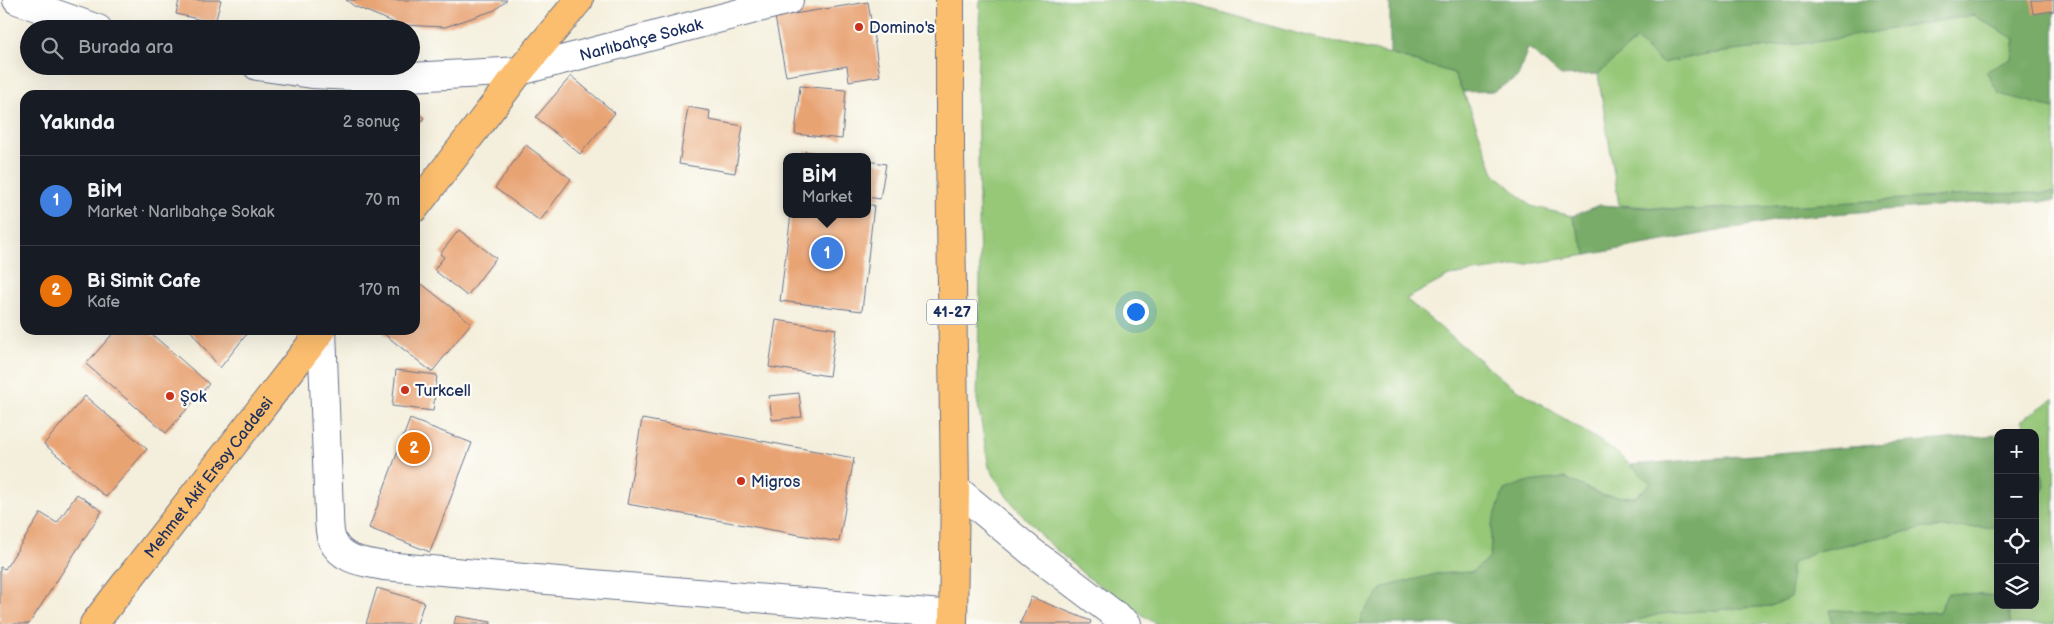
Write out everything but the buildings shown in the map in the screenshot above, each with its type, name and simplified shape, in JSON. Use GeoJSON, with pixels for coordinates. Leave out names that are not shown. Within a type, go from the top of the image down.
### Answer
{"type":"FeatureCollection","features":[{"type":"Feature","properties":{"kind":"main road"},"geometry":{"type":"LineString","coordinates":[[420,201],[520,71],[579,0]]}},
{"type":"Feature","properties":{"kind":"main road","name":"41-27"},"geometry":{"type":"LineString","coordinates":[[950,0],[950,150],[955,488],[953,620]]}},
{"type":"Feature","properties":{"kind":"main road","name":"Mehmet Akif Ersoy Caddesi"},"geometry":{"type":"LineString","coordinates":[[94,624],[318,335]]}},
{"type":"Feature","properties":{"kind":"street"},"geometry":{"type":"LineString","coordinates":[[17,0],[73,20]]}},
{"type":"Feature","properties":{"kind":"street","name":"Narlıbahçe Sokak"},"geometry":{"type":"LineString","coordinates":[[332,75],[391,78],[520,71],[790,0]]}},
{"type":"Feature","properties":{"kind":"street"},"geometry":{"type":"LineString","coordinates":[[322,335],[328,512],[332,539],[343,554],[359,562],[384,566],[953,620]]}},
{"type":"Feature","properties":{"kind":"street"},"geometry":{"type":"LineString","coordinates":[[955,488],[1032,552],[1127,624]]}},
{"type":"Feature","properties":{"kind":"green space"},"geometry":{"type":"Polygon","coordinates":[[[980,0],[1177,0],[1303,35],[1390,54],[1454,73],[1469,106],[1494,173],[1531,206],[1572,216],[1587,255],[1449,276],[1406,299],[1506,382],[1611,448],[1651,483],[1635,497],[1604,496],[1565,478],[1492,524],[1490,558],[1472,572],[1436,574],[1362,614],[1361,624],[1156,624],[1086,576],[1043,538],[1007,497],[989,467],[977,399],[980,281],[977,84],[980,0]]]}},
{"type":"Feature","properties":{"kind":"green space"},"geometry":{"type":"Polygon","coordinates":[[[1390,0],[2054,0],[2054,108],[1999,94],[1986,71],[2012,59],[2015,39],[1973,15],[1822,41],[1706,54],[1662,63],[1636,40],[1598,74],[1561,76],[1528,48],[1518,77],[1494,91],[1463,92],[1454,73],[1390,54],[1390,0]]]}},
{"type":"Feature","properties":{"kind":"green space"},"geometry":{"type":"Polygon","coordinates":[[[1973,15],[2015,39],[2012,59],[2040,103],[2054,108],[2054,193],[1989,194],[1688,210],[1619,205],[1598,74],[1636,40],[1662,63],[1706,54],[1822,41],[1973,15]]]}},
{"type":"Feature","properties":{"kind":"green space"},"geometry":{"type":"Polygon","coordinates":[[[2054,193],[2054,201],[1988,202],[1795,217],[1587,255],[1572,216],[1600,205],[1688,210],[1989,194],[2054,193]]]}},
{"type":"Feature","properties":{"kind":"green space"},"geometry":{"type":"Polygon","coordinates":[[[2054,398],[2054,624],[2011,624],[2008,609],[2039,609],[2039,496],[2045,486],[2039,464],[2039,429],[2026,429],[2021,421],[2054,398]]]}},
{"type":"Feature","properties":{"kind":"green space"},"geometry":{"type":"Polygon","coordinates":[[[1994,435],[1994,527],[1922,528],[1817,551],[1791,564],[1791,597],[1771,606],[1660,614],[1623,624],[1361,624],[1362,614],[1384,587],[1436,574],[1472,572],[1490,558],[1492,524],[1504,490],[1526,482],[1565,478],[1604,496],[1635,497],[1651,483],[1630,465],[1994,435]]]}},
{"type":"Feature","properties":{"kind":"green space"},"geometry":{"type":"Polygon","coordinates":[[[2039,464],[2045,486],[2039,496],[2039,464]]]}},
{"type":"Feature","properties":{"kind":"green space"},"geometry":{"type":"Polygon","coordinates":[[[1994,527],[1994,596],[1948,593],[1939,612],[1909,613],[1830,610],[1832,624],[1623,624],[1660,614],[1771,606],[1790,597],[1791,564],[1817,551],[1922,528],[1994,527]]]}},
{"type":"Feature","properties":{"kind":"green space"},"geometry":{"type":"Polygon","coordinates":[[[1948,593],[1994,596],[1994,609],[2008,609],[2011,624],[1832,624],[1830,610],[1909,613],[1939,612],[1948,593]]]}},
{"type":"Feature","properties":{"kind":"place","name":"Domino's"},"geometry":{"type":"Point","coordinates":[859,27]}},
{"type":"Feature","properties":{"kind":"place","name":"BİM"},"geometry":{"type":"Point","coordinates":[827,253]}},
{"type":"Feature","properties":{"kind":"place","name":"Turkcell"},"geometry":{"type":"Point","coordinates":[405,390]}},
{"type":"Feature","properties":{"kind":"place","name":"Şok"},"geometry":{"type":"Point","coordinates":[170,396]}},
{"type":"Feature","properties":{"kind":"place","name":"Bi Simit Cafe"},"geometry":{"type":"Point","coordinates":[414,448]}},
{"type":"Feature","properties":{"kind":"place","name":"Migros"},"geometry":{"type":"Point","coordinates":[741,481]}}]}
